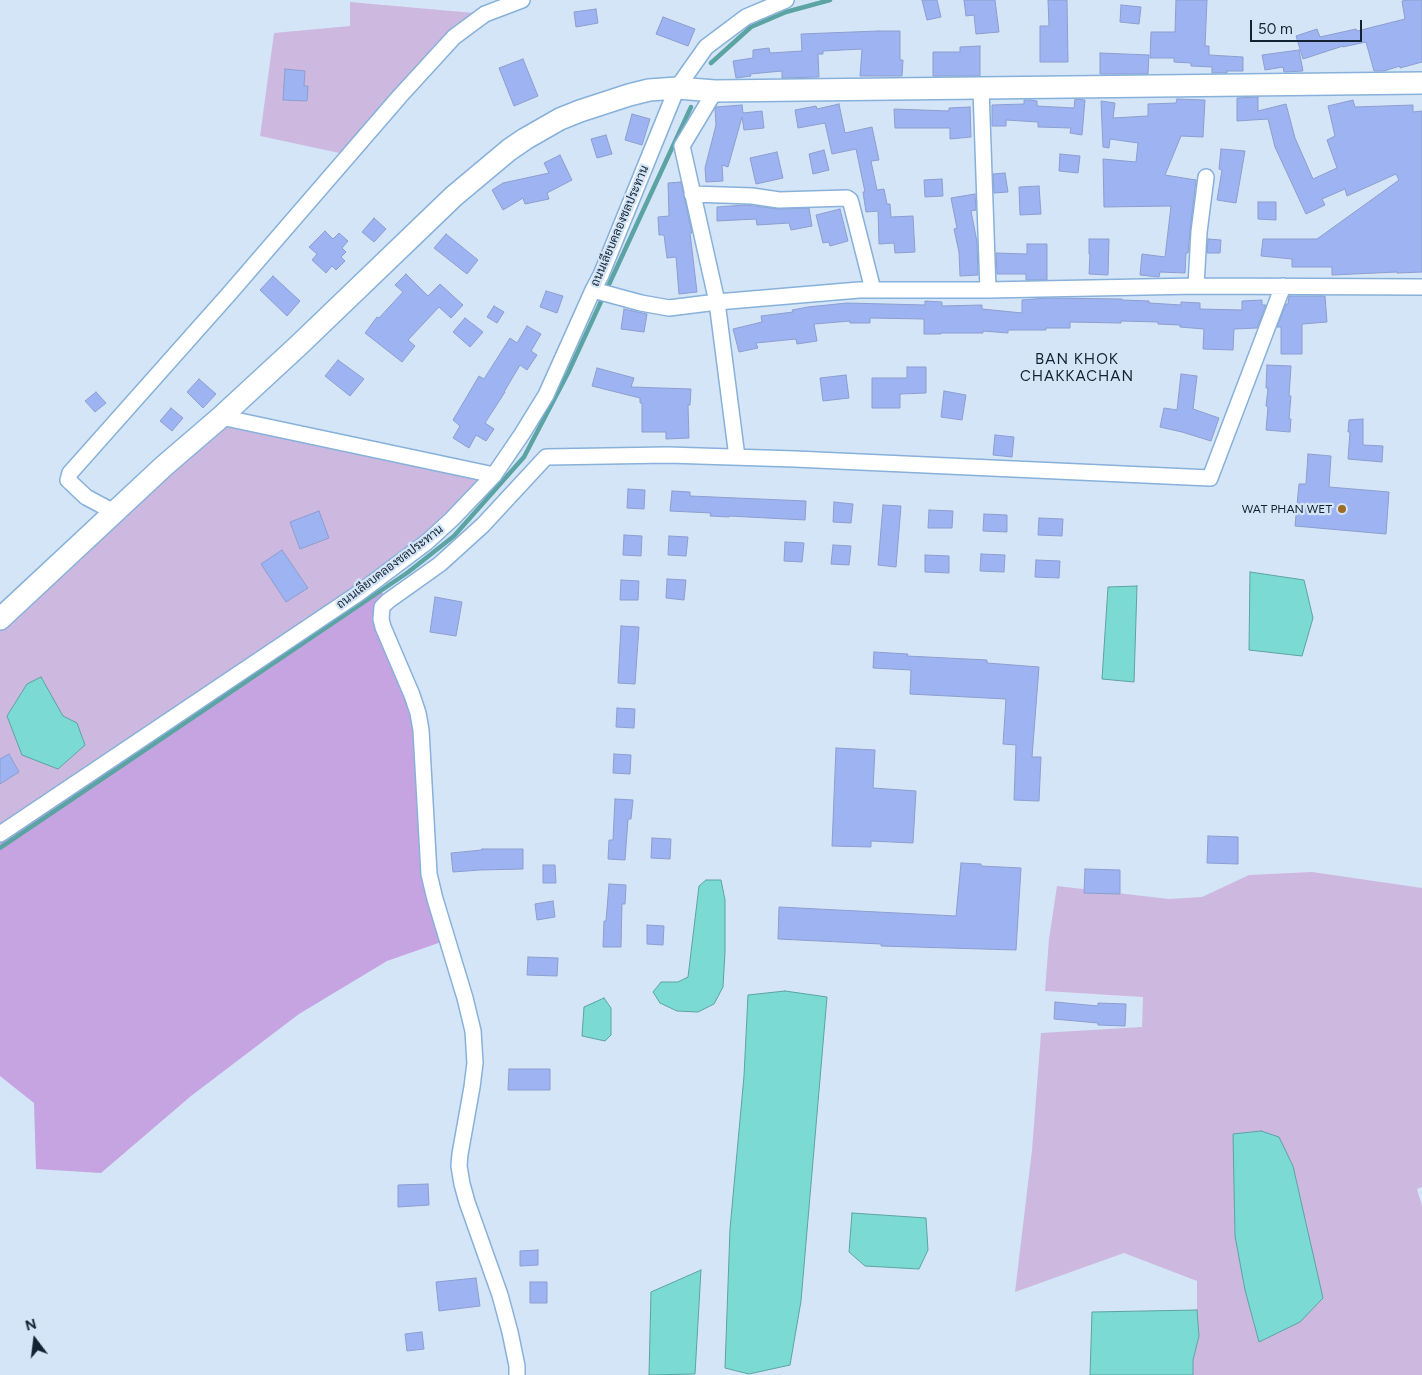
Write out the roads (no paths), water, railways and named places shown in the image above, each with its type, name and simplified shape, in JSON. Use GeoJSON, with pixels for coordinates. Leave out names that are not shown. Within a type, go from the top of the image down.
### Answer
{"type":"FeatureCollection","features":[{"type":"Feature","properties":{"kind":"street"},"geometry":{"type":"LineString","coordinates":[[114,512],[86,497],[68,480],[70,473],[454,37],[485,14],[522,0]]}},
{"type":"Feature","properties":{"kind":"street","name":"ถนนเลียบคลองชลประทาน"},"geometry":{"type":"LineString","coordinates":[[0,834],[359,593],[426,542],[452,519],[494,475],[546,395],[595,291],[677,88],[706,47],[746,17],[786,0]]}},
{"type":"Feature","properties":{"kind":"street"},"geometry":{"type":"LineString","coordinates":[[0,620],[164,466],[221,417],[299,345],[356,288],[454,196],[509,150],[560,119],[580,111],[649,90],[677,88],[715,91],[1422,83]]}},
{"type":"Feature","properties":{"kind":"street"},"geometry":{"type":"LineString","coordinates":[[981,89],[988,290]]}},
{"type":"Feature","properties":{"kind":"street"},"geometry":{"type":"LineString","coordinates":[[715,91],[682,146],[716,302],[737,457]]}},
{"type":"Feature","properties":{"kind":"street"},"geometry":{"type":"LineString","coordinates":[[1196,286],[1199,232],[1206,177]]}},
{"type":"Feature","properties":{"kind":"street"},"geometry":{"type":"LineString","coordinates":[[692,194],[752,196],[779,200],[847,198],[852,203],[873,290]]}},
{"type":"Feature","properties":{"kind":"street"},"geometry":{"type":"LineString","coordinates":[[595,291],[669,308],[716,302],[873,290],[1196,286],[1422,288]]}},
{"type":"Feature","properties":{"kind":"street"},"geometry":{"type":"LineString","coordinates":[[517,1375],[510,1332],[500,1295],[462,1184],[459,1166],[472,1087],[474,1063],[473,1031],[429,874],[421,730],[418,713],[380,619],[382,607],[440,564],[483,525],[546,457],[668,455],[737,457],[1210,478],[1284,286]]}},
{"type":"Feature","properties":{"kind":"street"},"geometry":{"type":"LineString","coordinates":[[221,417],[494,475]]}},
{"type":"Feature","properties":{"kind":"waterway"},"geometry":{"type":"LineString","coordinates":[[711,63],[751,27],[786,12],[830,0]]}},
{"type":"Feature","properties":{"kind":"waterway"},"geometry":{"type":"LineString","coordinates":[[0,848],[407,573],[454,536],[524,457],[568,373],[691,107]]}},
{"type":"Feature","properties":{"kind":"place","name":"WAT PHAN WET"},"geometry":{"type":"Point","coordinates":[1342,509]}},
{"type":"Feature","properties":{"kind":"district","name":"BAN KHOK CHAKKACHAN"},"geometry":{"type":"Point","coordinates":[1077,368]}}]}
